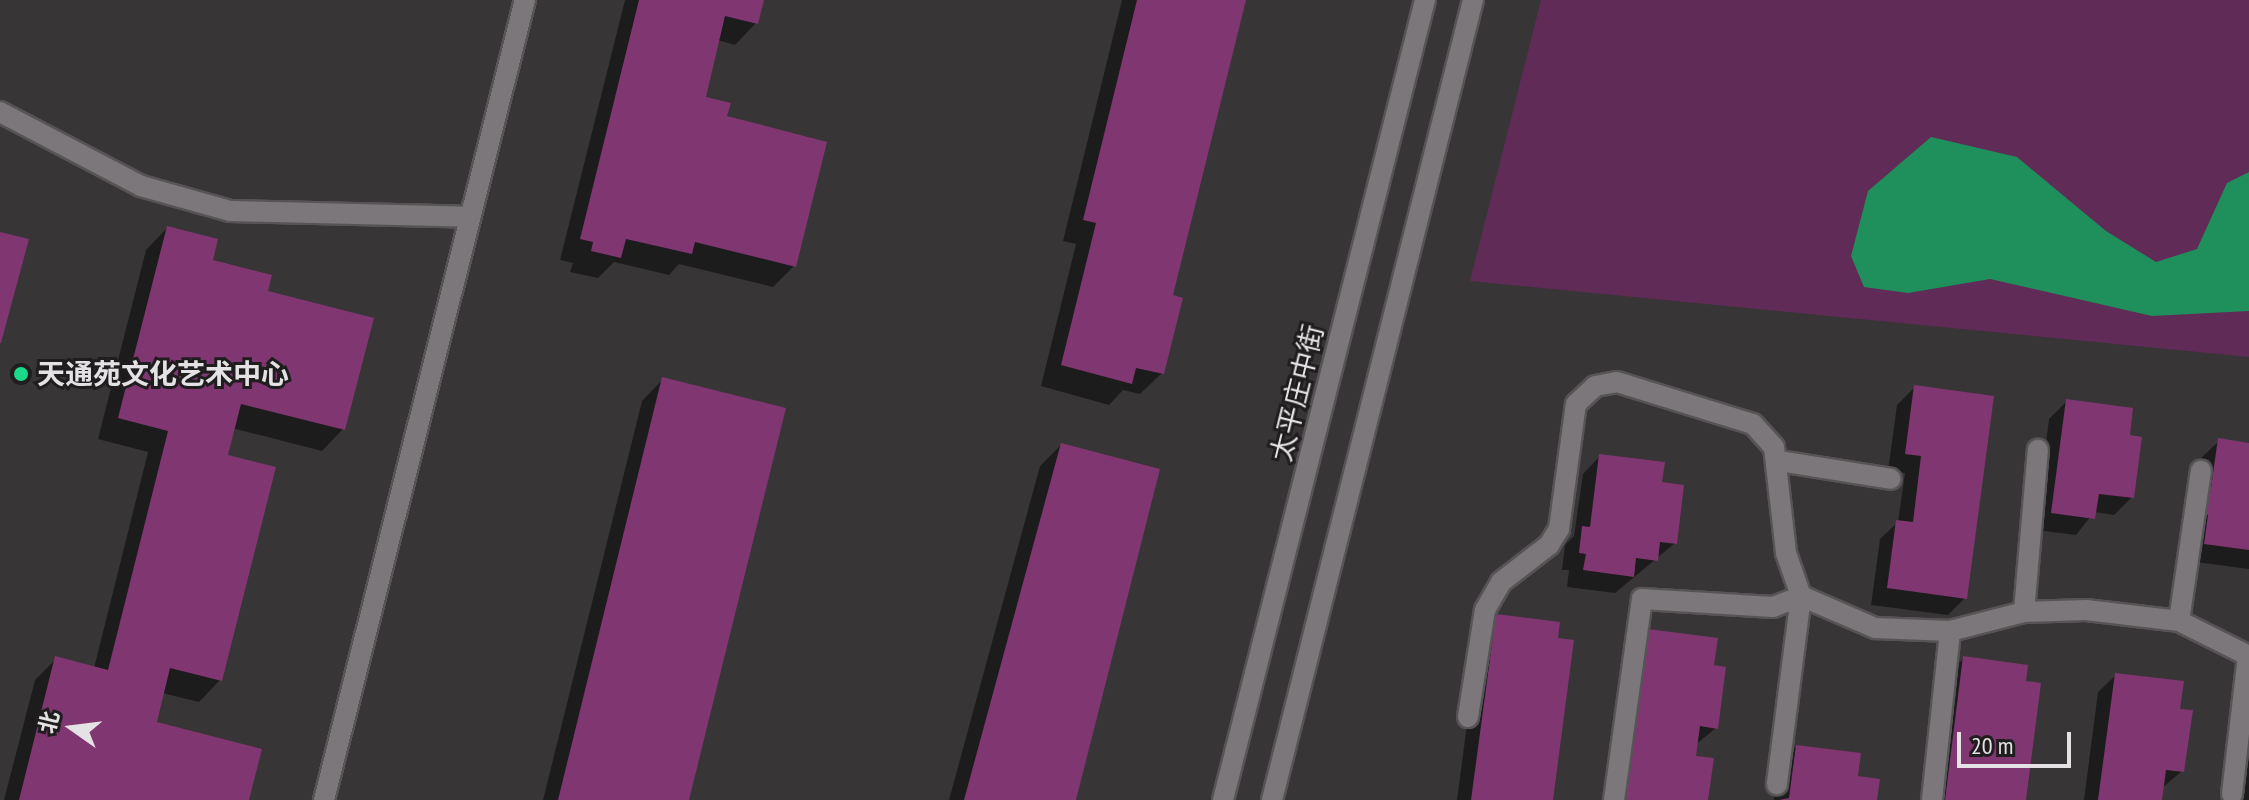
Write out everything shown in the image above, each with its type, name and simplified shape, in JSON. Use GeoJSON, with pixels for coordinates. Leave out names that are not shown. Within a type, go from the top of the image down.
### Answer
{"type":"FeatureCollection","features":[{"type":"Feature","properties":{"kind":"main road"},"geometry":{"type":"LineString","coordinates":[[324,800],[525,0]]}},
{"type":"Feature","properties":{"kind":"main road","name":"太平庄中街"},"geometry":{"type":"LineString","coordinates":[[1223,800],[1425,0]]}},
{"type":"Feature","properties":{"kind":"main road"},"geometry":{"type":"LineString","coordinates":[[1272,800],[1473,0]]}},
{"type":"Feature","properties":{"kind":"main road"},"geometry":{"type":"LineString","coordinates":[[0,112],[141,186],[230,211],[470,217]]}},
{"type":"Feature","properties":{"kind":"main road"},"geometry":{"type":"LineString","coordinates":[[1468,717],[1485,610],[1501,582],[1549,545],[1559,529],[1576,404],[1595,386],[1617,382],[1753,424],[1779,461],[1786,553],[1801,596],[1777,784]]}},
{"type":"Feature","properties":{"kind":"main road"},"geometry":{"type":"LineString","coordinates":[[2024,612],[2038,450]]}},
{"type":"Feature","properties":{"kind":"main road"},"geometry":{"type":"LineString","coordinates":[[1779,461],[1891,479]]}},
{"type":"Feature","properties":{"kind":"main road"},"geometry":{"type":"LineString","coordinates":[[2179,621],[2201,471]]}},
{"type":"Feature","properties":{"kind":"main road"},"geometry":{"type":"LineString","coordinates":[[1614,800],[1642,599],[1773,607],[1801,596],[1875,628],[1950,631],[2024,612],[2086,610],[2179,621],[2248,656],[2232,794]]}},
{"type":"Feature","properties":{"kind":"main road"},"geometry":{"type":"LineString","coordinates":[[1932,800],[1950,631]]}},
{"type":"Feature","properties":{"kind":"shaded area"},"geometry":{"type":"Polygon","coordinates":[[[1541,0],[2249,0],[2249,357],[1470,281],[1541,0]]]}},
{"type":"Feature","properties":{"kind":"shaded area"},"geometry":{"type":"Polygon","coordinates":[[[1931,137],[2017,157],[2106,231],[2156,262],[2197,249],[2227,183],[2249,172],[2249,311],[2152,316],[1990,279],[1908,293],[1864,287],[1851,256],[1868,191],[1931,137]]]}},
{"type":"Feature","properties":{"kind":"building"},"geometry":{"type":"Polygon","coordinates":[[[639,0],[764,0],[758,24],[725,16],[706,97],[731,103],[727,116],[827,142],[796,267],[695,242],[692,254],[626,239],[621,258],[591,251],[593,242],[580,239],[639,0]]]}},
{"type":"Feature","properties":{"kind":"building"},"geometry":{"type":"Polygon","coordinates":[[[1137,0],[1246,0],[1173,295],[1183,298],[1164,374],[1136,368],[1132,384],[1061,365],[1096,223],[1083,220],[1137,0]]]}},
{"type":"Feature","properties":{"kind":"building"},"geometry":{"type":"Polygon","coordinates":[[[167,226],[218,239],[213,260],[272,275],[268,291],[374,318],[345,430],[241,404],[228,455],[276,467],[222,681],[170,668],[157,722],[262,749],[249,800],[19,800],[55,656],[108,670],[168,431],[118,418],[167,226]]]}},
{"type":"Feature","properties":{"kind":"building"},"geometry":{"type":"Polygon","coordinates":[[[0,232],[29,239],[1,343],[0,343],[0,232]]]}},
{"type":"Feature","properties":{"kind":"building"},"geometry":{"type":"Polygon","coordinates":[[[662,377],[786,408],[689,800],[558,800],[662,377]]]}},
{"type":"Feature","properties":{"kind":"building"},"geometry":{"type":"Polygon","coordinates":[[[1914,385],[1994,396],[1967,599],[1887,588],[1896,520],[1913,522],[1921,456],[1905,454],[1914,385]]]}},
{"type":"Feature","properties":{"kind":"building"},"geometry":{"type":"Polygon","coordinates":[[[2066,399],[2133,408],[2130,435],[2142,437],[2134,498],[2099,494],[2095,519],[2051,513],[2066,399]]]}},
{"type":"Feature","properties":{"kind":"building"},"geometry":{"type":"Polygon","coordinates":[[[2218,438],[2249,443],[2249,550],[2204,544],[2208,515],[2198,513],[2202,487],[2211,488],[2218,438]]]}},
{"type":"Feature","properties":{"kind":"building"},"geometry":{"type":"Polygon","coordinates":[[[1061,443],[1160,469],[1076,800],[964,800],[1061,443]]]}},
{"type":"Feature","properties":{"kind":"building"},"geometry":{"type":"Polygon","coordinates":[[[1599,454],[1665,462],[1662,482],[1684,485],[1677,544],[1660,542],[1658,561],[1636,558],[1634,577],[1583,570],[1586,554],[1579,553],[1582,526],[1590,527],[1599,454]]]}},
{"type":"Feature","properties":{"kind":"building"},"geometry":{"type":"Polygon","coordinates":[[[1496,614],[1560,622],[1558,638],[1574,640],[1553,800],[1471,800],[1496,614]]]}},
{"type":"Feature","properties":{"kind":"building"},"geometry":{"type":"Polygon","coordinates":[[[1648,629],[1718,638],[1714,665],[1726,667],[1718,729],[1700,726],[1696,756],[1714,758],[1708,800],[1626,800],[1648,629]]]}},
{"type":"Feature","properties":{"kind":"building"},"geometry":{"type":"Polygon","coordinates":[[[1963,656],[2028,665],[2026,681],[2041,683],[2026,800],[1945,800],[1963,656]]]}},
{"type":"Feature","properties":{"kind":"building"},"geometry":{"type":"Polygon","coordinates":[[[2115,673],[2184,681],[2180,709],[2193,710],[2184,772],[2166,770],[2162,800],[2098,800],[2115,673]]]}},
{"type":"Feature","properties":{"kind":"building"},"geometry":{"type":"Polygon","coordinates":[[[1796,745],[1861,753],[1858,776],[1880,779],[1877,800],[1779,800],[1789,798],[1796,745]]]}},
{"type":"Feature","properties":{"kind":"place","name":"天通苑文化艺术中心"},"geometry":{"type":"Point","coordinates":[21,374]}}]}
